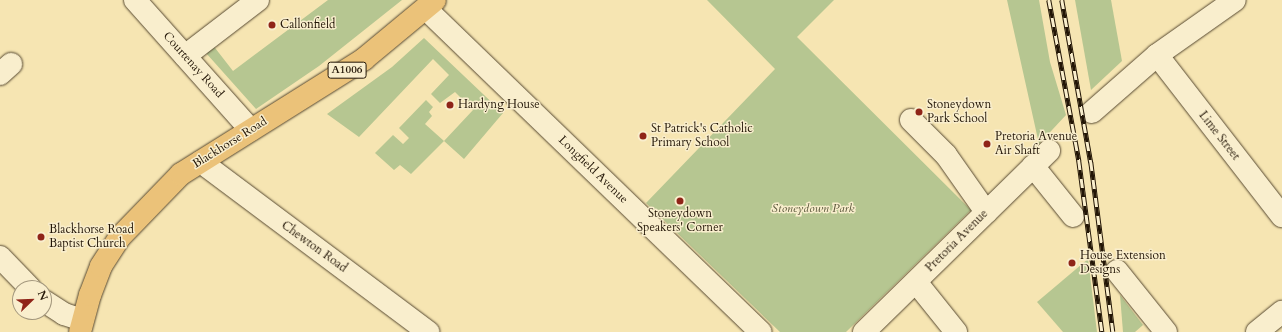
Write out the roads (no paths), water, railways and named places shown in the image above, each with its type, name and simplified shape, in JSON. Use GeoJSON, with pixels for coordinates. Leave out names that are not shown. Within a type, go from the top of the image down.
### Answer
{"type":"FeatureCollection","features":[{"type":"Feature","properties":{"kind":"main road","name":"Blackhorse Road"},"geometry":{"type":"LineString","coordinates":[[81,326],[101,266],[120,238],[176,178],[364,59],[431,4]]}},
{"type":"Feature","properties":{"kind":"street","name":"Courtenay Road"},"geometry":{"type":"LineString","coordinates":[[135,0],[251,130]]}},
{"type":"Feature","properties":{"kind":"street"},"geometry":{"type":"LineString","coordinates":[[184,56],[258,0]]}},
{"type":"Feature","properties":{"kind":"street"},"geometry":{"type":"LineString","coordinates":[[1092,112],[1157,55],[1235,0]]}},
{"type":"Feature","properties":{"kind":"street","name":"Longfield Avenue"},"geometry":{"type":"LineString","coordinates":[[431,4],[760,332]]}},
{"type":"Feature","properties":{"kind":"street","name":"Lime Street"},"geometry":{"type":"LineString","coordinates":[[1157,55],[1282,216]]}},
{"type":"Feature","properties":{"kind":"street"},"geometry":{"type":"LineString","coordinates":[[911,120],[946,155],[986,212]]}},
{"type":"Feature","properties":{"kind":"street","name":"Pretoria Avenue"},"geometry":{"type":"LineString","coordinates":[[864,332],[1049,150]]}},
{"type":"Feature","properties":{"kind":"street","name":"Chewton Road"},"geometry":{"type":"LineString","coordinates":[[201,162],[428,332]]}},
{"type":"Feature","properties":{"kind":"street"},"geometry":{"type":"LineString","coordinates":[[1033,166],[1073,216]]}},
{"type":"Feature","properties":{"kind":"street"},"geometry":{"type":"LineString","coordinates":[[0,257],[22,280]]}},
{"type":"Feature","properties":{"kind":"street"},"geometry":{"type":"LineString","coordinates":[[1117,271],[1166,332]]}},
{"type":"Feature","properties":{"kind":"street"},"geometry":{"type":"LineString","coordinates":[[916,282],[956,332]]}},
{"type":"Feature","properties":{"kind":"street"},"geometry":{"type":"LineString","coordinates":[[52,306],[81,326]]}},
{"type":"Feature","properties":{"kind":"street"},"geometry":{"type":"LineString","coordinates":[[1257,332],[1282,312]]}},
{"type":"Feature","properties":{"kind":"railway"},"geometry":{"type":"LineString","coordinates":[[1049,0],[1079,161],[1102,332]]}},
{"type":"Feature","properties":{"kind":"railway"},"geometry":{"type":"LineString","coordinates":[[1062,0],[1091,162],[1113,332]]}},
{"type":"Feature","properties":{"kind":"place","name":"Callonfield"},"geometry":{"type":"Point","coordinates":[272,25]}},
{"type":"Feature","properties":{"kind":"place","name":"Hardyng House"},"geometry":{"type":"Point","coordinates":[450,105]}},
{"type":"Feature","properties":{"kind":"place","name":"Stoneydown Park School"},"geometry":{"type":"Point","coordinates":[919,112]}},
{"type":"Feature","properties":{"kind":"place","name":"St Patrick's Catholic Primary School"},"geometry":{"type":"Point","coordinates":[643,136]}},
{"type":"Feature","properties":{"kind":"place","name":"Pretoria Avenue Air Shaft"},"geometry":{"type":"Point","coordinates":[987,144]}},
{"type":"Feature","properties":{"kind":"place","name":"Stoneydown Speakers' Corner"},"geometry":{"type":"Point","coordinates":[680,201]}},
{"type":"Feature","properties":{"kind":"place","name":"Blackhorse Road Baptist Church"},"geometry":{"type":"Point","coordinates":[41,237]}},
{"type":"Feature","properties":{"kind":"place","name":"House Extension Designs"},"geometry":{"type":"Point","coordinates":[1072,263]}},
{"type":"Feature","properties":{"kind":"park label","name":"Stoneydown Park"},"geometry":{"type":"Point","coordinates":[813,209]}}]}
